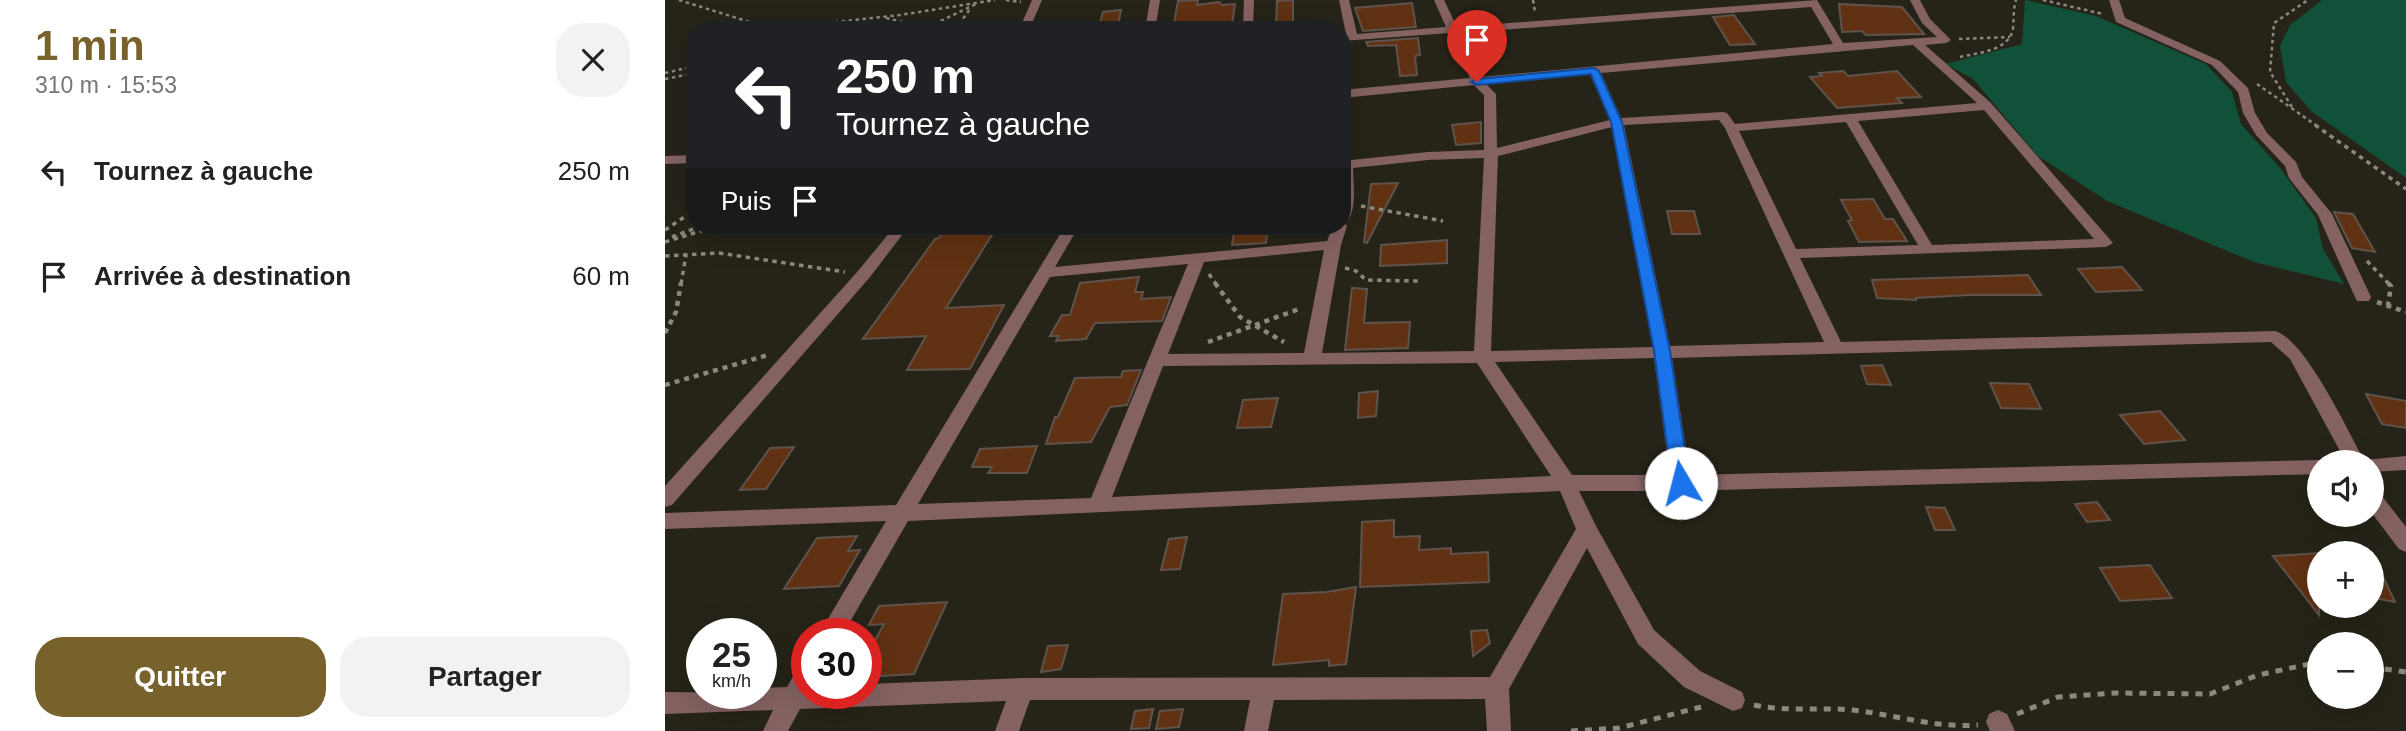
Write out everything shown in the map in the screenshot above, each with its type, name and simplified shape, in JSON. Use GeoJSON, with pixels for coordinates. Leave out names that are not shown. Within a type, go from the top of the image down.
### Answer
{"type":"FeatureCollection","features":[{"type":"Feature","properties":{"kind":"street"},"geometry":{"type":"LineString","coordinates":[[1028,21],[1037,0]]}},
{"type":"Feature","properties":{"kind":"street"},"geometry":{"type":"LineString","coordinates":[[1152,21],[1155,0]]}},
{"type":"Feature","properties":{"kind":"street"},"geometry":{"type":"LineString","coordinates":[[1248,21],[1249,0]]}},
{"type":"Feature","properties":{"kind":"street"},"geometry":{"type":"LineString","coordinates":[[1344,0],[1346,21]]}},
{"type":"Feature","properties":{"kind":"street"},"geometry":{"type":"LineString","coordinates":[[1439,0],[1477,82],[1490,94],[1491,154],[1482,357],[1566,483],[1587,529],[1646,637],[1692,679],[1733,700]]}},
{"type":"Feature","properties":{"kind":"street"},"geometry":{"type":"LineString","coordinates":[[1662,15],[1692,0]]}},
{"type":"Feature","properties":{"kind":"street"},"geometry":{"type":"LineString","coordinates":[[1915,0],[1926,21],[1946,40]]}},
{"type":"Feature","properties":{"kind":"street"},"geometry":{"type":"LineString","coordinates":[[2114,0],[2120,20],[2216,63],[2244,91],[2249,113],[2262,135],[2291,165],[2296,178],[2325,214],[2363,297]]}},
{"type":"Feature","properties":{"kind":"street"},"geometry":{"type":"LineString","coordinates":[[1351,38],[1812,2],[1840,47]]}},
{"type":"Feature","properties":{"kind":"street"},"geometry":{"type":"LineString","coordinates":[[1351,92],[1840,47],[1946,40]]}},
{"type":"Feature","properties":{"kind":"street"},"geometry":{"type":"LineString","coordinates":[[1791,254],[2106,243],[1987,106],[1916,42]]}},
{"type":"Feature","properties":{"kind":"street"},"geometry":{"type":"LineString","coordinates":[[1594,71],[1617,122],[1662,351],[1681,483]]}},
{"type":"Feature","properties":{"kind":"street"},"geometry":{"type":"LineString","coordinates":[[1731,128],[1987,106]]}},
{"type":"Feature","properties":{"kind":"street"},"geometry":{"type":"LineString","coordinates":[[1351,164],[1428,156],[1491,154],[1617,122],[1723,116],[1835,348]]}},
{"type":"Feature","properties":{"kind":"street"},"geometry":{"type":"LineString","coordinates":[[1851,119],[1928,250]]}},
{"type":"Feature","properties":{"kind":"street"},"geometry":{"type":"LineString","coordinates":[[665,160],[686,159]]}},
{"type":"Feature","properties":{"kind":"street"},"geometry":{"type":"LineString","coordinates":[[665,499],[864,274],[895,235]]}},
{"type":"Feature","properties":{"kind":"street"},"geometry":{"type":"LineString","coordinates":[[839,618],[1067,235]]}},
{"type":"Feature","properties":{"kind":"street"},"geometry":{"type":"LineString","coordinates":[[1312,358],[1337,235]]}},
{"type":"Feature","properties":{"kind":"street"},"geometry":{"type":"LineString","coordinates":[[1045,273],[1333,245]]}},
{"type":"Feature","properties":{"kind":"street"},"geometry":{"type":"LineString","coordinates":[[1098,506],[1198,258]]}},
{"type":"Feature","properties":{"kind":"street"},"geometry":{"type":"LineString","coordinates":[[1158,360],[1482,357],[2275,336],[2297,356],[2349,450]]}},
{"type":"Feature","properties":{"kind":"street"},"geometry":{"type":"LineString","coordinates":[[2384,465],[2406,463]]}},
{"type":"Feature","properties":{"kind":"street"},"geometry":{"type":"LineString","coordinates":[[665,521],[1098,506],[1566,483],[1681,483],[2307,467]]}},
{"type":"Feature","properties":{"kind":"street"},"geometry":{"type":"LineString","coordinates":[[2384,514],[2406,543]]}},
{"type":"Feature","properties":{"kind":"street"},"geometry":{"type":"LineString","coordinates":[[1499,731],[1497,688],[1587,529]]}},
{"type":"Feature","properties":{"kind":"street"},"geometry":{"type":"LineString","coordinates":[[1256,731],[1264,687]]}},
{"type":"Feature","properties":{"kind":"street"},"geometry":{"type":"LineString","coordinates":[[882,695],[1022,689],[1497,688]]}},
{"type":"Feature","properties":{"kind":"street"},"geometry":{"type":"LineString","coordinates":[[1007,731],[1022,689]]}},
{"type":"Feature","properties":{"kind":"street"},"geometry":{"type":"LineString","coordinates":[[665,704],[791,699]]}},
{"type":"Feature","properties":{"kind":"street"},"geometry":{"type":"LineString","coordinates":[[775,731],[791,701]]}},
{"type":"Feature","properties":{"kind":"path"},"geometry":{"type":"LineString","coordinates":[[679,0],[747,21]]}},
{"type":"Feature","properties":{"kind":"path"},"geometry":{"type":"LineString","coordinates":[[942,21],[971,8],[981,0]]}},
{"type":"Feature","properties":{"kind":"path"},"geometry":{"type":"LineString","coordinates":[[846,21],[995,0]]}},
{"type":"Feature","properties":{"kind":"path"},"geometry":{"type":"LineString","coordinates":[[1960,57],[1999,47],[2011,37],[2011,16],[2015,0]]}},
{"type":"Feature","properties":{"kind":"path"},"geometry":{"type":"LineString","coordinates":[[2043,0],[2120,20]]}},
{"type":"Feature","properties":{"kind":"path"},"geometry":{"type":"LineString","coordinates":[[2294,109],[2270,72],[2274,23],[2308,0]]}},
{"type":"Feature","properties":{"kind":"path"},"geometry":{"type":"LineString","coordinates":[[962,21],[971,8]]}},
{"type":"Feature","properties":{"kind":"path"},"geometry":{"type":"LineString","coordinates":[[882,17],[900,21]]}},
{"type":"Feature","properties":{"kind":"path"},"geometry":{"type":"LineString","coordinates":[[1946,40],[2011,37]]}},
{"type":"Feature","properties":{"kind":"path"},"geometry":{"type":"LineString","coordinates":[[665,73],[686,68]]}},
{"type":"Feature","properties":{"kind":"path"},"geometry":{"type":"LineString","coordinates":[[665,79],[686,75]]}},
{"type":"Feature","properties":{"kind":"path"},"geometry":{"type":"LineString","coordinates":[[2248,79],[2406,189]]}},
{"type":"Feature","properties":{"kind":"path"},"geometry":{"type":"LineString","coordinates":[[1366,206],[1443,221]]}},
{"type":"Feature","properties":{"kind":"path"},"geometry":{"type":"LineString","coordinates":[[665,230],[686,216]]}},
{"type":"Feature","properties":{"kind":"path"},"geometry":{"type":"LineString","coordinates":[[665,241],[686,232]]}},
{"type":"Feature","properties":{"kind":"path"},"geometry":{"type":"LineString","coordinates":[[665,241],[686,235]]}},
{"type":"Feature","properties":{"kind":"path"},"geometry":{"type":"LineString","coordinates":[[665,256],[719,253],[820,270],[864,274]]}},
{"type":"Feature","properties":{"kind":"path"},"geometry":{"type":"LineString","coordinates":[[665,333],[676,312],[686,255]]}},
{"type":"Feature","properties":{"kind":"path"},"geometry":{"type":"LineString","coordinates":[[1198,258],[1240,317],[1312,358]]}},
{"type":"Feature","properties":{"kind":"path"},"geometry":{"type":"LineString","coordinates":[[1330,266],[1356,271],[1366,280],[1419,281]]}},
{"type":"Feature","properties":{"kind":"path"},"geometry":{"type":"LineString","coordinates":[[2363,297],[2406,312]]}},
{"type":"Feature","properties":{"kind":"path"},"geometry":{"type":"LineString","coordinates":[[1196,346],[1324,300]]}},
{"type":"Feature","properties":{"kind":"path"},"geometry":{"type":"LineString","coordinates":[[665,385],[800,344]]}},
{"type":"Feature","properties":{"kind":"path"},"geometry":{"type":"LineString","coordinates":[[1571,731],[1619,728],[1733,700],[1765,708],[1846,710],[1969,728],[2001,726],[2058,697],[2116,693],[2210,694],[2258,675],[2307,664]]}},
{"type":"Feature","properties":{"kind":"path"},"geometry":{"type":"LineString","coordinates":[[2384,669],[2406,672]]}},
{"type":"Feature","properties":{"kind":"green space"},"geometry":{"type":"Polygon","coordinates":[[[2025,0],[2096,16],[2206,64],[2232,92],[2241,124],[2280,168],[2316,218],[2323,249],[2344,284],[2254,262],[2107,201],[2038,156],[1973,79],[1946,64],[2022,44],[2025,0]]]}},
{"type":"Feature","properties":{"kind":"green space"},"geometry":{"type":"Polygon","coordinates":[[[2322,0],[2406,0],[2406,178],[2311,111],[2286,82],[2280,46],[2290,25],[2322,0]]]}},
{"type":"Feature","properties":{"kind":"building"},"geometry":{"type":"Polygon","coordinates":[[[1198,0],[1197,5],[1219,2],[1222,5],[1235,4],[1233,21],[1174,21],[1178,1],[1198,0]]]}},
{"type":"Feature","properties":{"kind":"building"},"geometry":{"type":"Polygon","coordinates":[[[1293,0],[1293,21],[1276,21],[1277,1],[1293,0]]]}},
{"type":"Feature","properties":{"kind":"building"},"geometry":{"type":"Polygon","coordinates":[[[1412,3],[1416,27],[1363,31],[1355,8],[1412,3]]]}},
{"type":"Feature","properties":{"kind":"building"},"geometry":{"type":"Polygon","coordinates":[[[1839,4],[1902,7],[1924,34],[1866,35],[1862,31],[1842,32],[1839,4]]]}},
{"type":"Feature","properties":{"kind":"building"},"geometry":{"type":"Polygon","coordinates":[[[1121,10],[1119,21],[1100,21],[1103,12],[1121,10]]]}},
{"type":"Feature","properties":{"kind":"building"},"geometry":{"type":"Polygon","coordinates":[[[1734,15],[1755,44],[1730,45],[1713,17],[1734,15]]]}},
{"type":"Feature","properties":{"kind":"building"},"geometry":{"type":"Polygon","coordinates":[[[1418,38],[1420,55],[1415,56],[1417,75],[1400,76],[1396,45],[1368,46],[1366,42],[1418,38]]]}},
{"type":"Feature","properties":{"kind":"building"},"geometry":{"type":"Polygon","coordinates":[[[1843,71],[1848,76],[1897,71],[1921,97],[1897,98],[1902,103],[1837,108],[1810,77],[1822,76],[1819,73],[1843,71]]]}},
{"type":"Feature","properties":{"kind":"building"},"geometry":{"type":"Polygon","coordinates":[[[1481,122],[1481,143],[1456,145],[1452,125],[1481,122]]]}},
{"type":"Feature","properties":{"kind":"building"},"geometry":{"type":"Polygon","coordinates":[[[1398,183],[1367,243],[1364,242],[1371,184],[1398,183]]]}},
{"type":"Feature","properties":{"kind":"building"},"geometry":{"type":"Polygon","coordinates":[[[1873,199],[1885,219],[1893,219],[1907,241],[1859,242],[1848,221],[1852,220],[1841,200],[1873,199]]]}},
{"type":"Feature","properties":{"kind":"building"},"geometry":{"type":"Polygon","coordinates":[[[1667,211],[1694,211],[1700,234],[1672,234],[1667,211]]]}},
{"type":"Feature","properties":{"kind":"building"},"geometry":{"type":"Polygon","coordinates":[[[2334,212],[2353,214],[2375,252],[2352,248],[2334,212]]]}},
{"type":"Feature","properties":{"kind":"building"},"geometry":{"type":"Polygon","coordinates":[[[941,235],[992,235],[946,308],[1004,305],[970,369],[907,370],[926,336],[863,339],[935,239],[941,235]]]}},
{"type":"Feature","properties":{"kind":"building"},"geometry":{"type":"Polygon","coordinates":[[[1234,235],[1267,235],[1266,243],[1232,245],[1234,235]]]}},
{"type":"Feature","properties":{"kind":"building"},"geometry":{"type":"Polygon","coordinates":[[[1447,240],[1447,263],[1380,266],[1381,245],[1447,240]]]}},
{"type":"Feature","properties":{"kind":"building"},"geometry":{"type":"Polygon","coordinates":[[[2122,267],[2142,290],[2096,292],[2078,269],[2122,267]]]}},
{"type":"Feature","properties":{"kind":"building"},"geometry":{"type":"Polygon","coordinates":[[[2028,275],[2041,295],[1968,295],[1916,300],[1877,298],[1872,280],[2028,275]]]}},
{"type":"Feature","properties":{"kind":"building"},"geometry":{"type":"Polygon","coordinates":[[[1139,277],[1135,292],[1143,292],[1141,299],[1171,297],[1162,321],[1095,323],[1086,339],[1056,341],[1059,336],[1050,336],[1062,315],[1070,315],[1080,283],[1139,277]]]}},
{"type":"Feature","properties":{"kind":"building"},"geometry":{"type":"Polygon","coordinates":[[[1352,288],[1367,289],[1364,323],[1410,322],[1408,348],[1345,350],[1352,288]]]}},
{"type":"Feature","properties":{"kind":"building"},"geometry":{"type":"Polygon","coordinates":[[[1882,365],[1891,385],[1867,384],[1861,366],[1882,365]]]}},
{"type":"Feature","properties":{"kind":"building"},"geometry":{"type":"Polygon","coordinates":[[[1141,370],[1127,405],[1110,407],[1091,442],[1046,444],[1055,417],[1058,417],[1075,378],[1121,377],[1123,371],[1141,370]]]}},
{"type":"Feature","properties":{"kind":"building"},"geometry":{"type":"Polygon","coordinates":[[[1990,383],[2029,384],[2041,409],[2001,408],[1990,383]]]}},
{"type":"Feature","properties":{"kind":"building"},"geometry":{"type":"Polygon","coordinates":[[[1378,391],[1376,416],[1358,418],[1359,393],[1378,391]]]}},
{"type":"Feature","properties":{"kind":"building"},"geometry":{"type":"Polygon","coordinates":[[[2366,394],[2406,401],[2406,428],[2382,424],[2366,394]]]}},
{"type":"Feature","properties":{"kind":"building"},"geometry":{"type":"Polygon","coordinates":[[[1278,398],[1271,427],[1237,428],[1243,400],[1278,398]]]}},
{"type":"Feature","properties":{"kind":"building"},"geometry":{"type":"Polygon","coordinates":[[[2160,411],[2185,440],[2144,444],[2120,415],[2160,411]]]}},
{"type":"Feature","properties":{"kind":"building"},"geometry":{"type":"Polygon","coordinates":[[[1037,446],[1027,473],[988,473],[992,467],[972,467],[980,449],[1037,446]]]}},
{"type":"Feature","properties":{"kind":"building"},"geometry":{"type":"Polygon","coordinates":[[[794,447],[766,489],[740,490],[770,448],[794,447]]]}},
{"type":"Feature","properties":{"kind":"building"},"geometry":{"type":"Polygon","coordinates":[[[2097,502],[2110,520],[2087,522],[2075,504],[2097,502]]]}},
{"type":"Feature","properties":{"kind":"building"},"geometry":{"type":"Polygon","coordinates":[[[1926,507],[1945,508],[1955,530],[1935,530],[1926,507]]]}},
{"type":"Feature","properties":{"kind":"building"},"geometry":{"type":"Polygon","coordinates":[[[1394,520],[1394,537],[1420,536],[1419,550],[1451,548],[1451,554],[1488,552],[1489,582],[1360,587],[1362,522],[1394,520]]]}},
{"type":"Feature","properties":{"kind":"building"},"geometry":{"type":"Polygon","coordinates":[[[857,536],[848,551],[860,550],[839,586],[784,589],[817,538],[857,536]]]}},
{"type":"Feature","properties":{"kind":"building"},"geometry":{"type":"Polygon","coordinates":[[[1187,537],[1180,569],[1161,570],[1169,539],[1187,537]]]}},
{"type":"Feature","properties":{"kind":"building"},"geometry":{"type":"Polygon","coordinates":[[[2307,554],[2307,600],[2273,556],[2307,554]]]}},
{"type":"Feature","properties":{"kind":"building"},"geometry":{"type":"Polygon","coordinates":[[[2150,565],[2172,598],[2120,601],[2100,568],[2150,565]]]}},
{"type":"Feature","properties":{"kind":"building"},"geometry":{"type":"Polygon","coordinates":[[[2384,579],[2395,602],[2384,600],[2384,579]]]}},
{"type":"Feature","properties":{"kind":"building"},"geometry":{"type":"Polygon","coordinates":[[[1356,587],[1346,664],[1329,666],[1329,660],[1273,665],[1283,594],[1327,592],[1356,587]]]}},
{"type":"Feature","properties":{"kind":"building"},"geometry":{"type":"Polygon","coordinates":[[[947,602],[914,674],[882,676],[884,624],[882,618],[873,618],[879,606],[947,602]]]}},
{"type":"Feature","properties":{"kind":"building"},"geometry":{"type":"Polygon","coordinates":[[[1487,630],[1490,643],[1473,656],[1471,631],[1487,630]]]}},
{"type":"Feature","properties":{"kind":"building"},"geometry":{"type":"Polygon","coordinates":[[[1068,645],[1061,669],[1041,672],[1048,646],[1068,645]]]}},
{"type":"Feature","properties":{"kind":"building"},"geometry":{"type":"Polygon","coordinates":[[[1153,709],[1149,728],[1131,729],[1135,711],[1153,709]]]}},
{"type":"Feature","properties":{"kind":"building"},"geometry":{"type":"Polygon","coordinates":[[[1183,709],[1179,727],[1156,729],[1160,711],[1183,709]]]}},
{"type":"Feature","properties":{"kind":"route"},"geometry":{"type":"LineString","coordinates":[[1477,82],[1594,71],[1617,122],[1662,351],[1681,483]]}}]}
